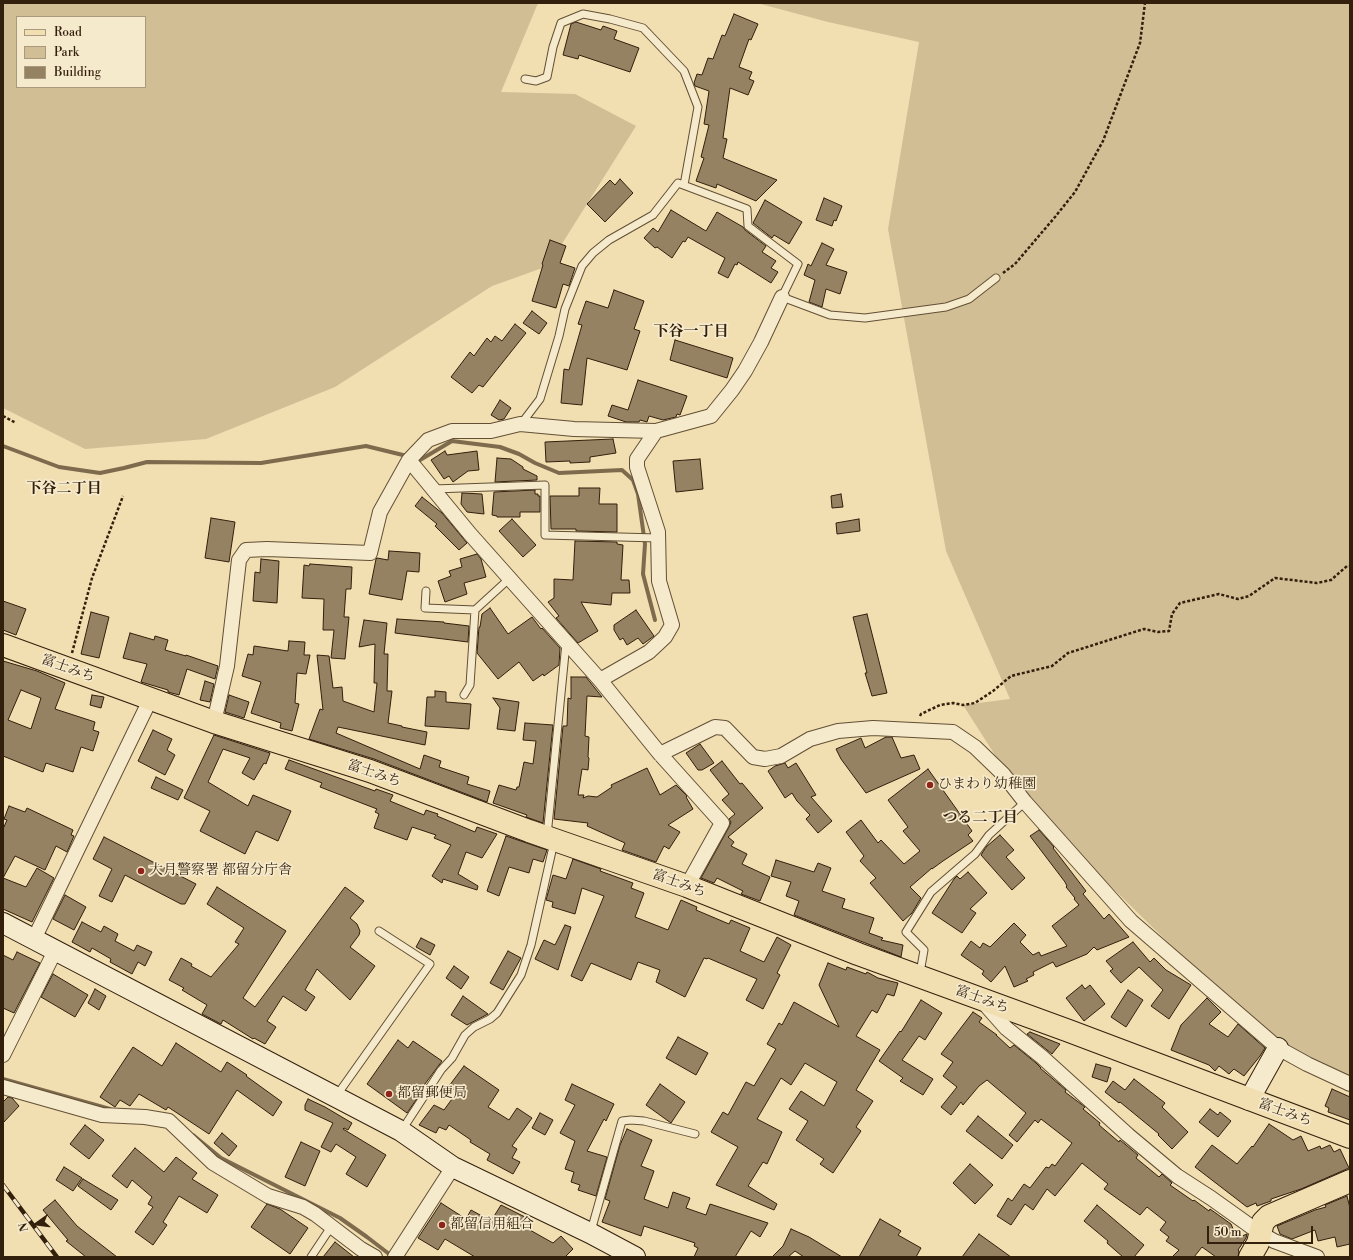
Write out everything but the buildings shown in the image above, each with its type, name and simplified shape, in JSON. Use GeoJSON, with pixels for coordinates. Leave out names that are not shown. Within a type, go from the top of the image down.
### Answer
{"type":"FeatureCollection","features":[{"type":"Feature","properties":{"kind":"main road","name":"富士みち"},"geometry":{"type":"LineString","coordinates":[[3,645],[68,668],[150,700],[214,722],[370,771],[551,839],[686,886],[858,954],[1069,1031],[1350,1137]]}},
{"type":"Feature","properties":{"kind":"main road"},"geometry":{"type":"LineString","coordinates":[[1250,1257],[1258,1243],[1263,1222],[1269,1216],[1350,1181]]}},
{"type":"Feature","properties":{"kind":"street"},"geometry":{"type":"LineString","coordinates":[[214,722],[228,666],[239,560],[246,550],[267,549],[370,553],[380,512],[409,460],[428,440],[452,431],[491,431],[520,424],[574,429],[656,431],[711,416],[745,371],[762,342],[782,297]]}},
{"type":"Feature","properties":{"kind":"street"},"geometry":{"type":"LineString","coordinates":[[600,680],[649,652],[665,637],[672,625],[659,581],[658,532],[637,467],[636,459],[656,431]]}},
{"type":"Feature","properties":{"kind":"street"},"geometry":{"type":"LineString","coordinates":[[409,460],[470,534],[566,640],[660,754],[722,823],[686,886]]}},
{"type":"Feature","properties":{"kind":"street"},"geometry":{"type":"LineString","coordinates":[[34,939],[150,700]]}},
{"type":"Feature","properties":{"kind":"street"},"geometry":{"type":"LineString","coordinates":[[660,754],[715,727],[724,728],[753,757],[765,759],[781,756],[810,739],[838,731],[873,728],[952,732],[975,747],[1003,774],[1025,802],[1131,921],[1278,1048],[1306,1064],[1350,1084]]}},
{"type":"Feature","properties":{"kind":"street"},"geometry":{"type":"LineString","coordinates":[[3,923],[401,1132],[453,1167],[590,1233],[634,1257]]}},
{"type":"Feature","properties":{"kind":"street"},"geometry":{"type":"LineString","coordinates":[[3,1055],[55,950]]}},
{"type":"Feature","properties":{"kind":"street"},"geometry":{"type":"LineString","coordinates":[[981,1000],[1006,1028],[1042,1057],[1128,1135],[1177,1176],[1260,1233],[1274,1241],[1317,1257]]}},
{"type":"Feature","properties":{"kind":"street"},"geometry":{"type":"LineString","coordinates":[[1250,1100],[1278,1048]]}},
{"type":"Feature","properties":{"kind":"street"},"geometry":{"type":"LineString","coordinates":[[3,1087],[102,1115],[145,1117],[169,1121],[213,1163],[268,1196],[303,1207],[315,1214],[331,1227],[358,1253],[375,1257]]}},
{"type":"Feature","properties":{"kind":"street"},"geometry":{"type":"LineString","coordinates":[[395,1257],[453,1167]]}},
{"type":"Feature","properties":{"kind":"lane"},"geometry":{"type":"LineString","coordinates":[[525,79],[536,81],[548,77],[552,47],[561,23],[583,14],[610,19],[643,28],[684,71],[698,107],[684,185]]}},
{"type":"Feature","properties":{"kind":"lane"},"geometry":{"type":"LineString","coordinates":[[520,424],[540,399],[557,344],[565,309],[582,266],[593,252],[609,240],[653,215],[678,183],[748,209],[748,226],[798,264],[782,297],[830,315],[865,318],[946,307],[969,299],[996,278]]}},
{"type":"Feature","properties":{"kind":"lane"},"geometry":{"type":"LineString","coordinates":[[434,489],[545,485],[545,535],[658,538]]}},
{"type":"Feature","properties":{"kind":"lane"},"geometry":{"type":"LineString","coordinates":[[464,695],[470,685],[475,610],[510,578]]}},
{"type":"Feature","properties":{"kind":"lane"},"geometry":{"type":"LineString","coordinates":[[426,591],[425,608],[475,610]]}},
{"type":"Feature","properties":{"kind":"lane"},"geometry":{"type":"LineString","coordinates":[[401,1132],[441,1070],[452,1058],[465,1036],[474,1027],[490,1019],[497,1013],[521,975],[531,945],[551,839],[566,640]]}},
{"type":"Feature","properties":{"kind":"lane"},"geometry":{"type":"LineString","coordinates":[[919,976],[924,950],[906,932],[931,892],[975,854],[990,835],[1025,802]]}},
{"type":"Feature","properties":{"kind":"lane"},"geometry":{"type":"LineString","coordinates":[[336,1097],[430,964],[378,931]]}},
{"type":"Feature","properties":{"kind":"lane"},"geometry":{"type":"LineString","coordinates":[[590,1233],[622,1121],[644,1121],[695,1134]]}},
{"type":"Feature","properties":{"kind":"lane"},"geometry":{"type":"LineString","coordinates":[[311,1257],[331,1227]]}},
{"type":"Feature","properties":{"kind":"path"},"geometry":{"type":"LineString","coordinates":[[996,278],[1015,264],[1055,217],[1074,192],[1103,141],[1140,43],[1145,3]]}},
{"type":"Feature","properties":{"kind":"path"},"geometry":{"type":"LineString","coordinates":[[3,416],[16,423]]}},
{"type":"Feature","properties":{"kind":"path"},"geometry":{"type":"LineString","coordinates":[[68,668],[92,578],[122,496]]}},
{"type":"Feature","properties":{"kind":"path"},"geometry":{"type":"LineString","coordinates":[[913,729],[921,714],[940,705],[953,703],[963,705],[975,703],[993,691],[1011,676],[1052,666],[1068,653],[1144,629],[1158,632],[1169,631],[1172,614],[1180,603],[1219,594],[1238,599],[1243,598],[1249,596],[1275,578],[1317,583],[1331,580],[1347,566],[1350,566]]}},
{"type":"Feature","properties":{"kind":"green space"},"geometry":{"type":"Polygon","coordinates":[[[3,3],[538,3],[501,92],[575,94],[636,126],[548,266],[492,286],[335,387],[206,439],[85,449],[3,408],[3,3]]]}},
{"type":"Feature","properties":{"kind":"green space"},"geometry":{"type":"Polygon","coordinates":[[[757,3],[1350,3],[1350,1081],[1249,1022],[1025,802],[963,705],[1010,699],[946,551],[888,229],[919,42],[828,22],[757,3]]]}},
{"type":"Feature","properties":{"kind":"waterway"},"geometry":{"type":"LineString","coordinates":[[414,459],[420,460],[452,441],[500,447],[519,454],[535,463],[559,473],[622,470],[633,480],[638,494],[645,544],[643,574],[655,620]]}},
{"type":"Feature","properties":{"kind":"waterway"},"geometry":{"type":"LineString","coordinates":[[3,446],[59,467],[100,473],[147,462],[261,463],[366,446],[407,456]]}},
{"type":"Feature","properties":{"kind":"waterway"},"geometry":{"type":"LineString","coordinates":[[3,1079],[110,1109]]}},
{"type":"Feature","properties":{"kind":"waterway"},"geometry":{"type":"LineString","coordinates":[[193,1135],[221,1158],[340,1218],[393,1257]]}},
{"type":"Feature","properties":{"kind":"railway"},"geometry":{"type":"LineString","coordinates":[[3,1185],[57,1257]]}},
{"type":"Feature","properties":{"kind":"place","name":"ひまわり幼稚園"},"geometry":{"type":"Point","coordinates":[930,785]}},
{"type":"Feature","properties":{"kind":"place","name":"大月警察署 都留分庁舎"},"geometry":{"type":"Point","coordinates":[141,871]}},
{"type":"Feature","properties":{"kind":"place","name":"都留郵便局"},"geometry":{"type":"Point","coordinates":[389,1094]}},
{"type":"Feature","properties":{"kind":"place","name":"都留信用組合"},"geometry":{"type":"Point","coordinates":[442,1225]}},
{"type":"Feature","properties":{"kind":"district","name":"下谷一丁目"},"geometry":{"type":"Point","coordinates":[691,332]}},
{"type":"Feature","properties":{"kind":"district","name":"下谷二丁目"},"geometry":{"type":"Point","coordinates":[64,489]}},
{"type":"Feature","properties":{"kind":"district","name":"つる二丁目"},"geometry":{"type":"Point","coordinates":[980,818]}}]}
